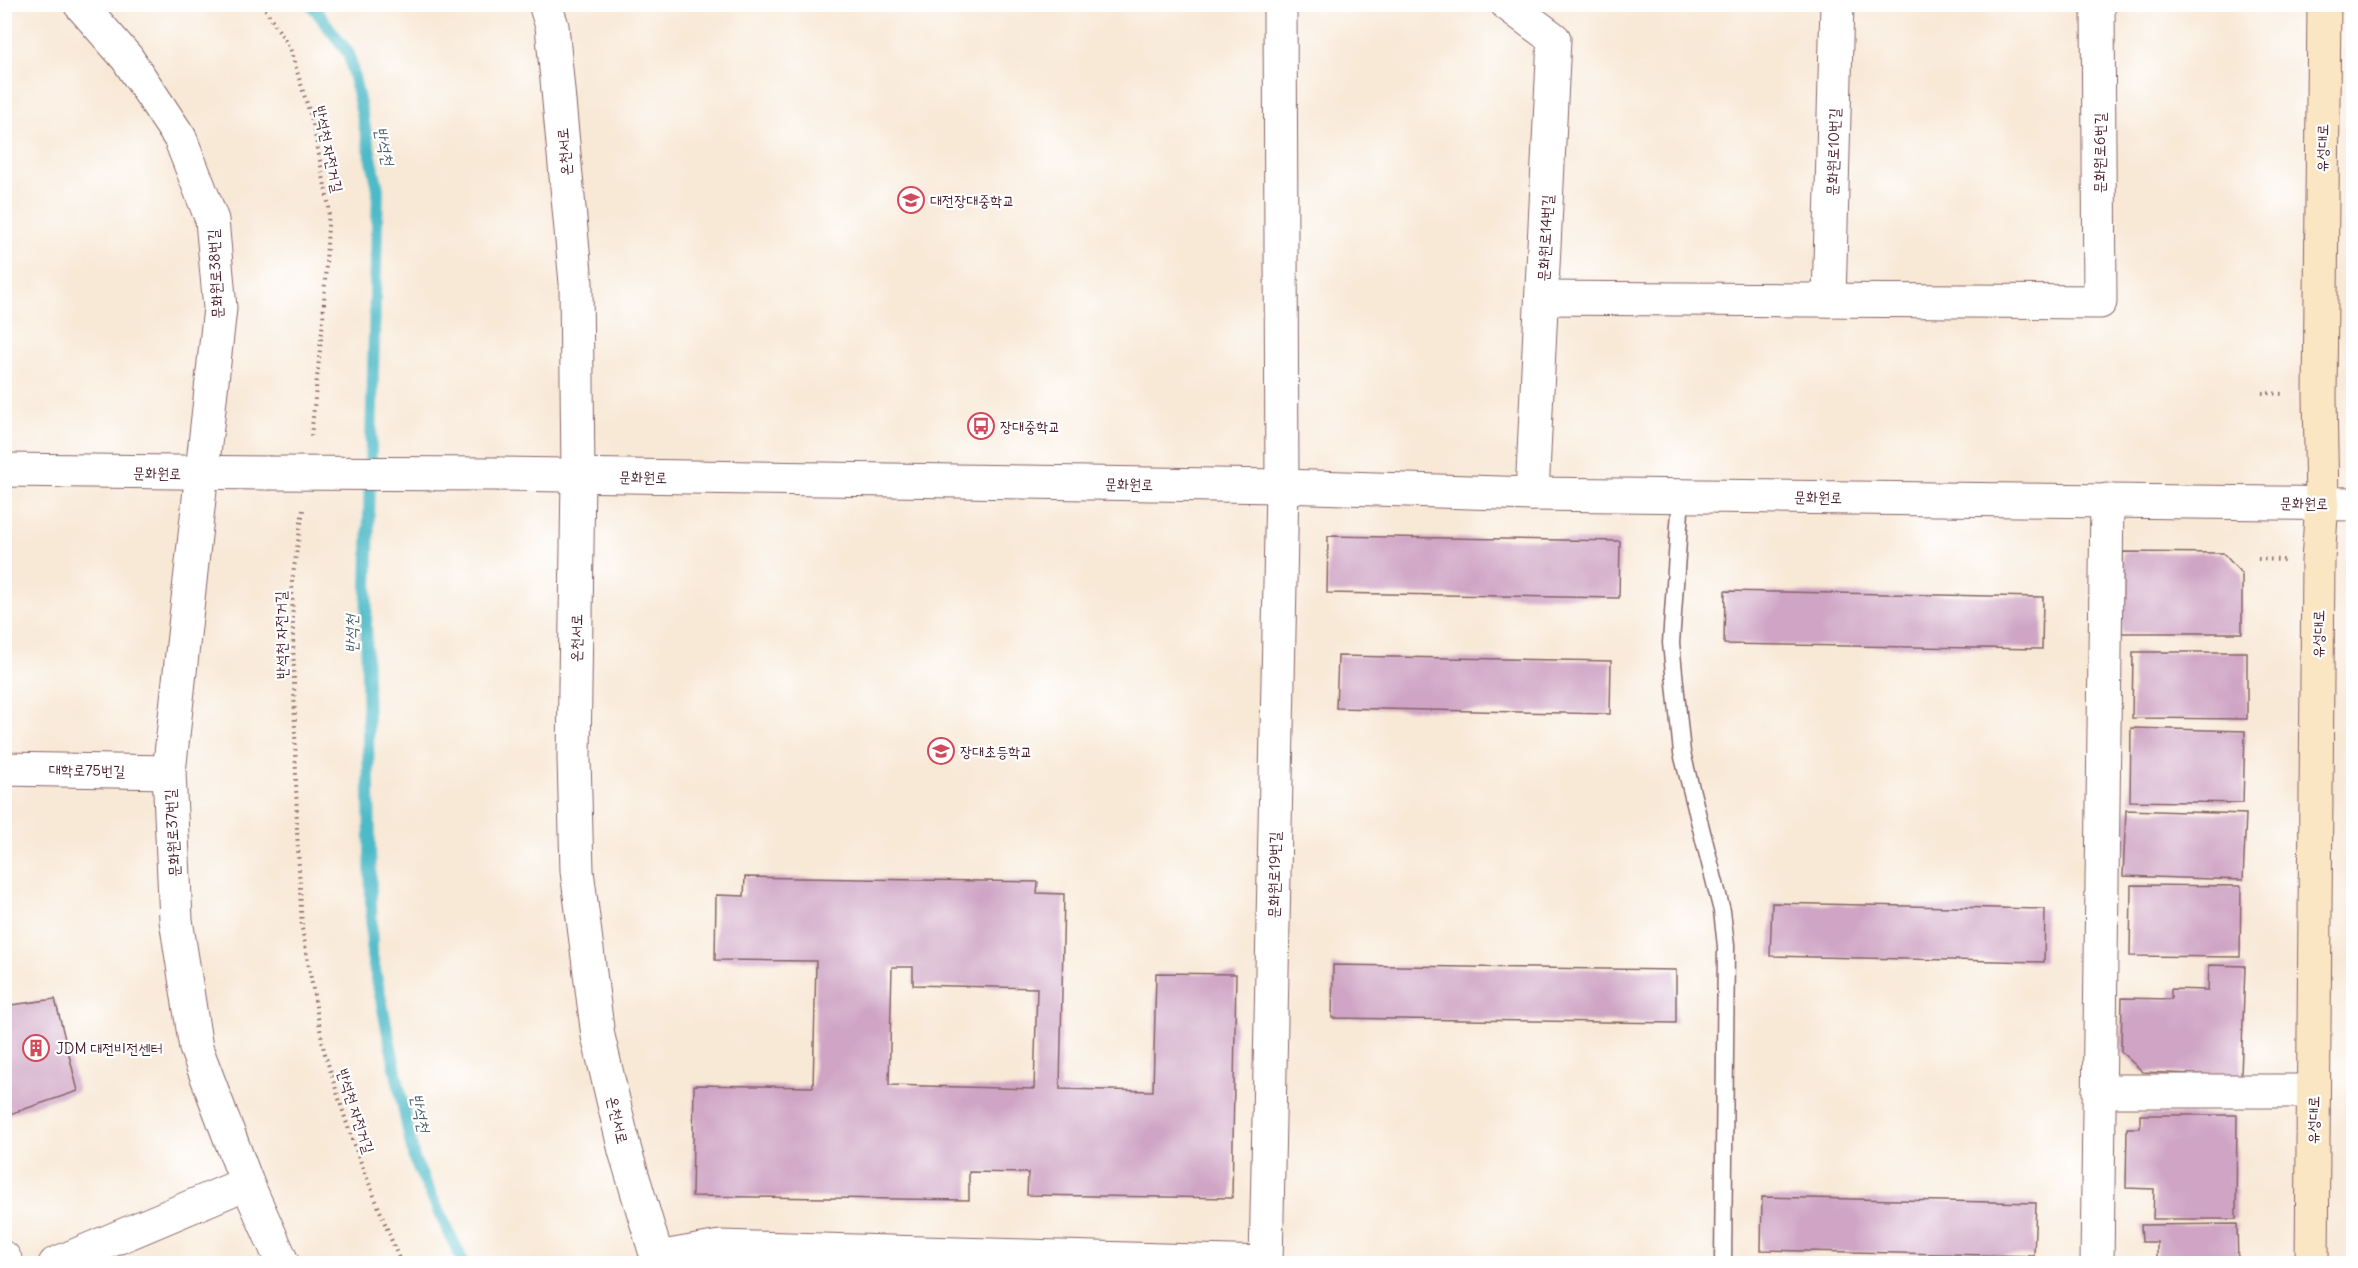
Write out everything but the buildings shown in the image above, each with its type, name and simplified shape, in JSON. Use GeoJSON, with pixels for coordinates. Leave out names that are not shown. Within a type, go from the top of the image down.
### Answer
{"type":"FeatureCollection","features":[{"type":"Feature","properties":{"kind":"main road","name":"유성대로"},"geometry":{"type":"LineString","coordinates":[[2312,1263],[2318,561],[2338,503],[2320,397],[2324,4]]}},
{"type":"Feature","properties":{"kind":"street","name":"문화원로38번길"},"geometry":{"type":"LineString","coordinates":[[80,4],[128,58],[180,138],[212,220],[219,308],[201,474]]}},
{"type":"Feature","properties":{"kind":"street","name":"온천서로"},"geometry":{"type":"LineString","coordinates":[[545,4],[552,26],[576,283],[578,476],[574,758],[577,871],[598,1036],[625,1151],[658,1261]]}},
{"type":"Feature","properties":{"kind":"street"},"geometry":{"type":"LineString","coordinates":[[1280,4],[1282,486]]}},
{"type":"Feature","properties":{"kind":"street","name":"문화원로14번길"},"geometry":{"type":"LineString","coordinates":[[1507,4],[1554,39],[1532,494]]}},
{"type":"Feature","properties":{"kind":"street","name":"문화원로10번길"},"geometry":{"type":"LineString","coordinates":[[1829,300],[1837,4]]}},
{"type":"Feature","properties":{"kind":"street","name":"문화원로6번길"},"geometry":{"type":"LineString","coordinates":[[1829,300],[2100,302],[2098,4]]}},
{"type":"Feature","properties":{"kind":"street"},"geometry":{"type":"LineString","coordinates":[[1542,298],[1829,300]]}},
{"type":"Feature","properties":{"kind":"street","name":"문화원로"},"geometry":{"type":"LineString","coordinates":[[4,470],[201,474],[500,474],[1282,486],[1532,494],[2338,503]]}},
{"type":"Feature","properties":{"kind":"street","name":"문화원로37번길"},"geometry":{"type":"LineString","coordinates":[[201,474],[169,772],[176,920],[196,1048],[247,1183],[283,1263]]}},
{"type":"Feature","properties":{"kind":"street","name":"문화원로19번길"},"geometry":{"type":"LineString","coordinates":[[658,1261],[720,1247],[1266,1263],[1282,486]]}},
{"type":"Feature","properties":{"kind":"street"},"geometry":{"type":"LineString","coordinates":[[2097,1263],[2107,500]]}},
{"type":"Feature","properties":{"kind":"street","name":"대학로75번길"},"geometry":{"type":"LineString","coordinates":[[4,769],[169,772]]}},
{"type":"Feature","properties":{"kind":"street"},"geometry":{"type":"LineString","coordinates":[[2100,1091],[2313,1091]]}},
{"type":"Feature","properties":{"kind":"street"},"geometry":{"type":"LineString","coordinates":[[55,1263],[247,1183]]}},
{"type":"Feature","properties":{"kind":"street"},"geometry":{"type":"LineString","coordinates":[[4,1258],[7,1263]]}},
{"type":"Feature","properties":{"kind":"lane"},"geometry":{"type":"LineString","coordinates":[[1681,496],[1671,643],[1682,753],[1722,910],[1726,946],[1723,1263]]}},
{"type":"Feature","properties":{"kind":"path","name":"반석천 자전거길"},"geometry":{"type":"LineString","coordinates":[[262,4],[290,48],[313,124],[328,207],[323,320],[310,446]]}},
{"type":"Feature","properties":{"kind":"path","name":"반석천 자전거길"},"geometry":{"type":"LineString","coordinates":[[304,503],[292,581],[297,830],[302,928],[324,1051],[352,1140],[401,1263]]}},
{"type":"Feature","properties":{"kind":"waterway","name":"반석천"},"geometry":{"type":"LineString","coordinates":[[311,4],[349,54],[378,189],[366,625],[372,956],[414,1159],[464,1264]]}},
{"type":"Feature","properties":{"kind":"place","name":"대전장대중학교"},"geometry":{"type":"Point","coordinates":[911,200]}},
{"type":"Feature","properties":{"kind":"place","name":"장대중학교"},"geometry":{"type":"Point","coordinates":[981,426]}},
{"type":"Feature","properties":{"kind":"place","name":"장대초등학교"},"geometry":{"type":"Point","coordinates":[941,751]}},
{"type":"Feature","properties":{"kind":"place","name":"JDM 대전비전센터"},"geometry":{"type":"Point","coordinates":[36,1048]}}]}
